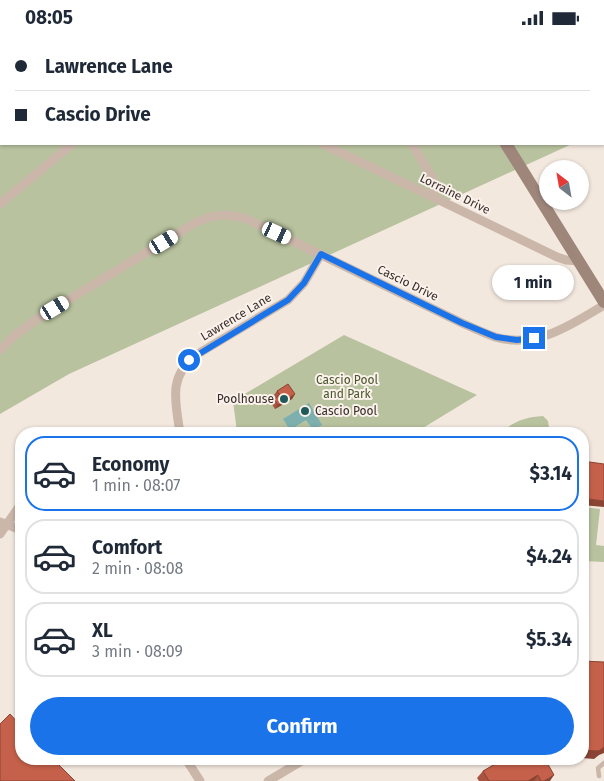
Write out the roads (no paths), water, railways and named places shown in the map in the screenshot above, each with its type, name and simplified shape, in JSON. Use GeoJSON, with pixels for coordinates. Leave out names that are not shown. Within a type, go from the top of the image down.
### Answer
{"type":"FeatureCollection","features":[{"type":"Feature","properties":{"kind":"main road"},"geometry":{"type":"LineString","coordinates":[[507,145],[578,261],[600,287],[604,303]]}},
{"type":"Feature","properties":{"kind":"street"},"geometry":{"type":"LineString","coordinates":[[0,204],[71,145]]}},
{"type":"Feature","properties":{"kind":"street","name":"Lorraine Drive"},"geometry":{"type":"LineString","coordinates":[[325,145],[557,257],[578,261]]}},
{"type":"Feature","properties":{"kind":"street"},"geometry":{"type":"LineString","coordinates":[[413,145],[435,184],[433,197]]}},
{"type":"Feature","properties":{"kind":"street","name":"Cascio Drive"},"geometry":{"type":"LineString","coordinates":[[0,350],[15,335],[40,317],[206,217],[218,214],[228,214],[247,219],[462,323],[496,337],[517,340],[552,334],[604,303]]}},
{"type":"Feature","properties":{"kind":"street","name":"Lawrence Lane"},"geometry":{"type":"LineString","coordinates":[[179,427],[174,391],[177,378],[184,365],[196,355],[288,300],[304,283],[321,254]]}},
{"type":"Feature","properties":{"kind":"street"},"geometry":{"type":"LineString","coordinates":[[0,534],[3,523],[15,510]]}},
{"type":"Feature","properties":{"kind":"street"},"geometry":{"type":"LineString","coordinates":[[3,523],[15,528]]}},
{"type":"Feature","properties":{"kind":"street"},"geometry":{"type":"LineString","coordinates":[[190,765],[200,781]]}},
{"type":"Feature","properties":{"kind":"street"},"geometry":{"type":"LineString","coordinates":[[268,781],[296,765]]}},
{"type":"Feature","properties":{"kind":"lane"},"geometry":{"type":"LineString","coordinates":[[599,776],[598,768],[604,763]]}},
{"type":"Feature","properties":{"kind":"water","name":"Cascio Pool"},"geometry":{"type":"Polygon","coordinates":[[[309,403],[322,425],[311,427],[306,420],[295,427],[288,427],[283,419],[309,403]]]}},
{"type":"Feature","properties":{"kind":"place","name":"Poolhouse"},"geometry":{"type":"Point","coordinates":[284,399]}},
{"type":"Feature","properties":{"kind":"place","name":"Cascio Pool"},"geometry":{"type":"Point","coordinates":[305,411]}},
{"type":"Feature","properties":{"kind":"park label","name":"Cascio Pool and Park"},"geometry":{"type":"Point","coordinates":[347,387]}}]}
